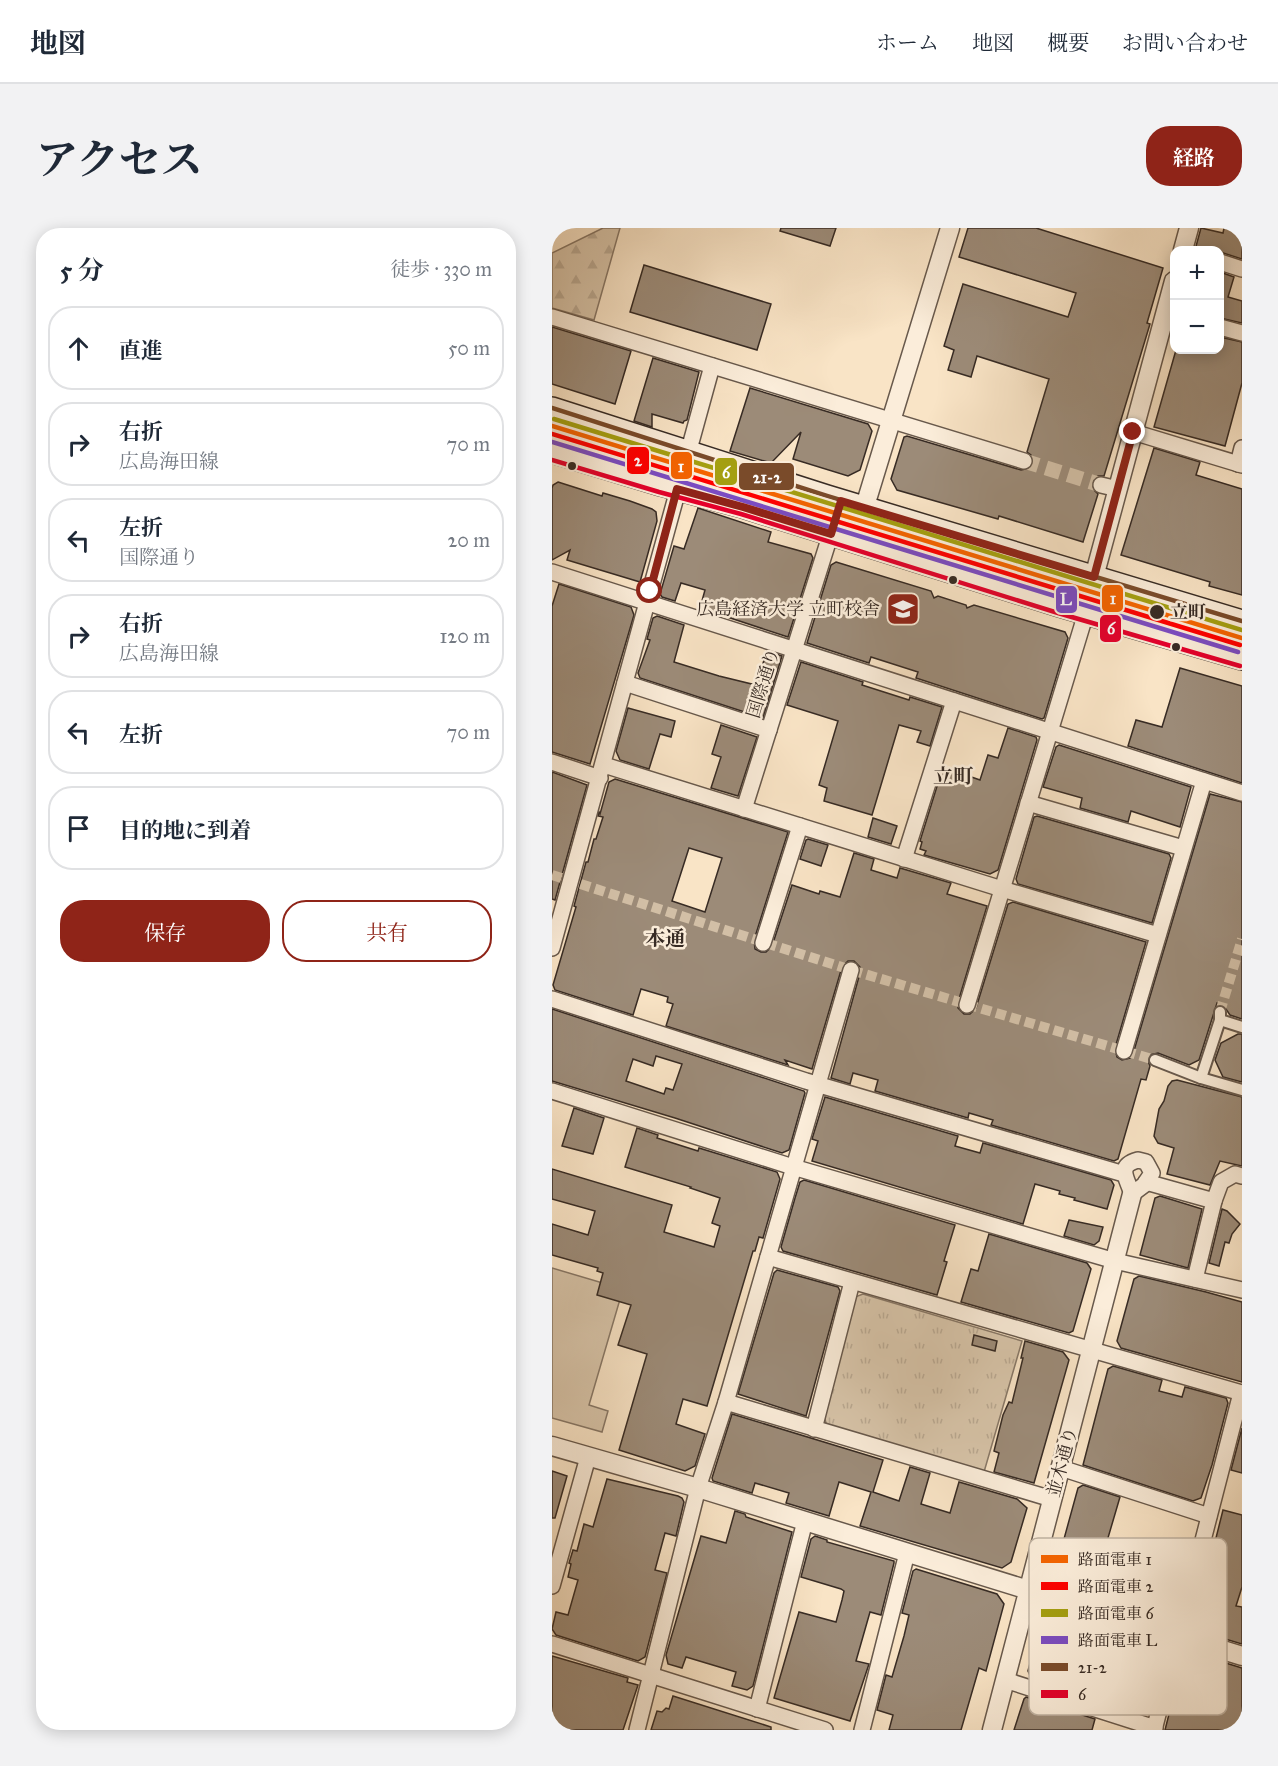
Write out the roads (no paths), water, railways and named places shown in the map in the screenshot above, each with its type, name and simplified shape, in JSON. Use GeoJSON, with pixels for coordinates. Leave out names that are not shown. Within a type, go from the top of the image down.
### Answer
{"type":"FeatureCollection","features":[{"type":"Feature","properties":{"kind":"main road"},"geometry":{"type":"LineString","coordinates":[[552,408],[841,501],[1242,621]]}},
{"type":"Feature","properties":{"kind":"main road"},"geometry":{"type":"LineString","coordinates":[[552,452],[743,507],[1242,659]]}},
{"type":"Feature","properties":{"kind":"street"},"geometry":{"type":"LineString","coordinates":[[854,542],[950,228]]}},
{"type":"Feature","properties":{"kind":"street"},"geometry":{"type":"LineString","coordinates":[[1184,246],[1189,228]]}},
{"type":"Feature","properties":{"kind":"street"},"geometry":{"type":"LineString","coordinates":[[1224,263],[1242,268]]}},
{"type":"Feature","properties":{"kind":"street"},"geometry":{"type":"LineString","coordinates":[[967,1005],[1086,613],[1109,487],[1133,432],[1170,313]]}},
{"type":"Feature","properties":{"kind":"street"},"geometry":{"type":"LineString","coordinates":[[552,316],[1024,461]]}},
{"type":"Feature","properties":{"kind":"street"},"geometry":{"type":"LineString","coordinates":[[1224,328],[1242,333]]}},
{"type":"Feature","properties":{"kind":"street"},"geometry":{"type":"LineString","coordinates":[[552,948],[712,366]]}},
{"type":"Feature","properties":{"kind":"street"},"geometry":{"type":"LineString","coordinates":[[1133,432],[1240,464],[1242,448]]}},
{"type":"Feature","properties":{"kind":"street","name":"国際通り"},"geometry":{"type":"LineString","coordinates":[[744,809],[841,501]]}},
{"type":"Feature","properties":{"kind":"street"},"geometry":{"type":"LineString","coordinates":[[552,572],[1242,793]]}},
{"type":"Feature","properties":{"kind":"street"},"geometry":{"type":"LineString","coordinates":[[625,683],[769,730]]}},
{"type":"Feature","properties":{"kind":"street"},"geometry":{"type":"LineString","coordinates":[[904,859],[954,701]]}},
{"type":"Feature","properties":{"kind":"street"},"geometry":{"type":"LineString","coordinates":[[552,762],[602,771],[744,809],[1158,935]]}},
{"type":"Feature","properties":{"kind":"street"},"geometry":{"type":"LineString","coordinates":[[1124,1051],[1204,781]]}},
{"type":"Feature","properties":{"kind":"street"},"geometry":{"type":"LineString","coordinates":[[1028,803],[1183,848]]}},
{"type":"Feature","properties":{"kind":"street"},"geometry":{"type":"LineString","coordinates":[[763,943],[800,826]]}},
{"type":"Feature","properties":{"kind":"street"},"geometry":{"type":"LineString","coordinates":[[637,1730],[698,1488],[726,1402],[851,970]]}},
{"type":"Feature","properties":{"kind":"street"},"geometry":{"type":"LineString","coordinates":[[552,999],[817,1084],[1124,1174]]}},
{"type":"Feature","properties":{"kind":"street"},"geometry":{"type":"LineString","coordinates":[[1201,1078],[1220,1016],[1242,1027]]}},
{"type":"Feature","properties":{"kind":"street"},"geometry":{"type":"LineString","coordinates":[[1155,1060],[1201,1078],[1242,1090]]}},
{"type":"Feature","properties":{"kind":"street"},"geometry":{"type":"LineString","coordinates":[[552,1091],[793,1167],[1115,1261],[1242,1290]]}},
{"type":"Feature","properties":{"kind":"street"},"geometry":{"type":"LineString","coordinates":[[1138,1160],[1146,1162],[1152,1173],[1146,1182],[1132,1194],[1124,1174],[1130,1162],[1138,1160]]}},
{"type":"Feature","properties":{"kind":"street"},"geometry":{"type":"LineString","coordinates":[[1195,1279],[1214,1201],[1221,1182],[1235,1174],[1242,1176]]}},
{"type":"Feature","properties":{"kind":"street"},"geometry":{"type":"LineString","coordinates":[[1146,1182],[1214,1201]]}},
{"type":"Feature","properties":{"kind":"street","name":"並木通り"},"geometry":{"type":"LineString","coordinates":[[1042,1538],[1132,1194]]}},
{"type":"Feature","properties":{"kind":"street"},"geometry":{"type":"LineString","coordinates":[[768,1257],[1242,1393],[1203,1538]]}},
{"type":"Feature","properties":{"kind":"street"},"geometry":{"type":"LineString","coordinates":[[814,1429],[852,1282]]}},
{"type":"Feature","properties":{"kind":"street"},"geometry":{"type":"LineString","coordinates":[[726,1402],[1052,1499]]}},
{"type":"Feature","properties":{"kind":"street"},"geometry":{"type":"LineString","coordinates":[[552,1446],[698,1488],[1029,1590]]}},
{"type":"Feature","properties":{"kind":"street"},"geometry":{"type":"LineString","coordinates":[[552,1586],[588,1457]]}},
{"type":"Feature","properties":{"kind":"street"},"geometry":{"type":"LineString","coordinates":[[1061,1468],[1209,1516]]}},
{"type":"Feature","properties":{"kind":"street"},"geometry":{"type":"LineString","coordinates":[[757,1709],[805,1521]]}},
{"type":"Feature","properties":{"kind":"street"},"geometry":{"type":"LineString","coordinates":[[862,1730],[907,1553]]}},
{"type":"Feature","properties":{"kind":"street","name":"並木通り"},"geometry":{"type":"LineString","coordinates":[[992,1730],[1029,1590]]}},
{"type":"Feature","properties":{"kind":"street"},"geometry":{"type":"LineString","coordinates":[[552,1644],[825,1730]]}},
{"type":"Feature","properties":{"kind":"street"},"geometry":{"type":"LineString","coordinates":[[1227,1651],[1242,1656]]}},
{"type":"Feature","properties":{"kind":"street"},"geometry":{"type":"LineString","coordinates":[[1005,1680],[1029,1688]]}},
{"type":"Feature","properties":{"kind":"street"},"geometry":{"type":"LineString","coordinates":[[1112,1715],[1155,1729]]}},
{"type":"Feature","properties":{"kind":"tunnel"},"geometry":{"type":"LineString","coordinates":[[1024,461],[1101,485]]}},
{"type":"Feature","properties":{"kind":"tunnel"},"geometry":{"type":"LineString","coordinates":[[552,875],[851,970],[1155,1060]]}},
{"type":"Feature","properties":{"kind":"tunnel"},"geometry":{"type":"LineString","coordinates":[[1220,1012],[1242,939]]}},
{"type":"Feature","properties":{"kind":"tram line","name":"6"},"geometry":{"type":"LineString","coordinates":[[554,419],[1242,630]]}},
{"type":"Feature","properties":{"kind":"tram line","name":"1"},"geometry":{"type":"LineString","coordinates":[[552,426],[1242,638]]}},
{"type":"Feature","properties":{"kind":"tram line","name":"2"},"geometry":{"type":"LineString","coordinates":[[552,434],[1240,645]]}},
{"type":"Feature","properties":{"kind":"tram line","name":"L"},"geometry":{"type":"LineString","coordinates":[[552,442],[1238,652]]}},
{"type":"Feature","properties":{"kind":"place","name":"広島経済大学 立町校舎"},"geometry":{"type":"Point","coordinates":[903,609]}},
{"type":"Feature","properties":{"kind":"place","name":"立町"},"geometry":{"type":"Point","coordinates":[1157,612]}},
{"type":"Feature","properties":{"kind":"district","name":"立町"},"geometry":{"type":"Point","coordinates":[953,776]}},
{"type":"Feature","properties":{"kind":"district","name":"本通"},"geometry":{"type":"Point","coordinates":[665,938]}}]}
